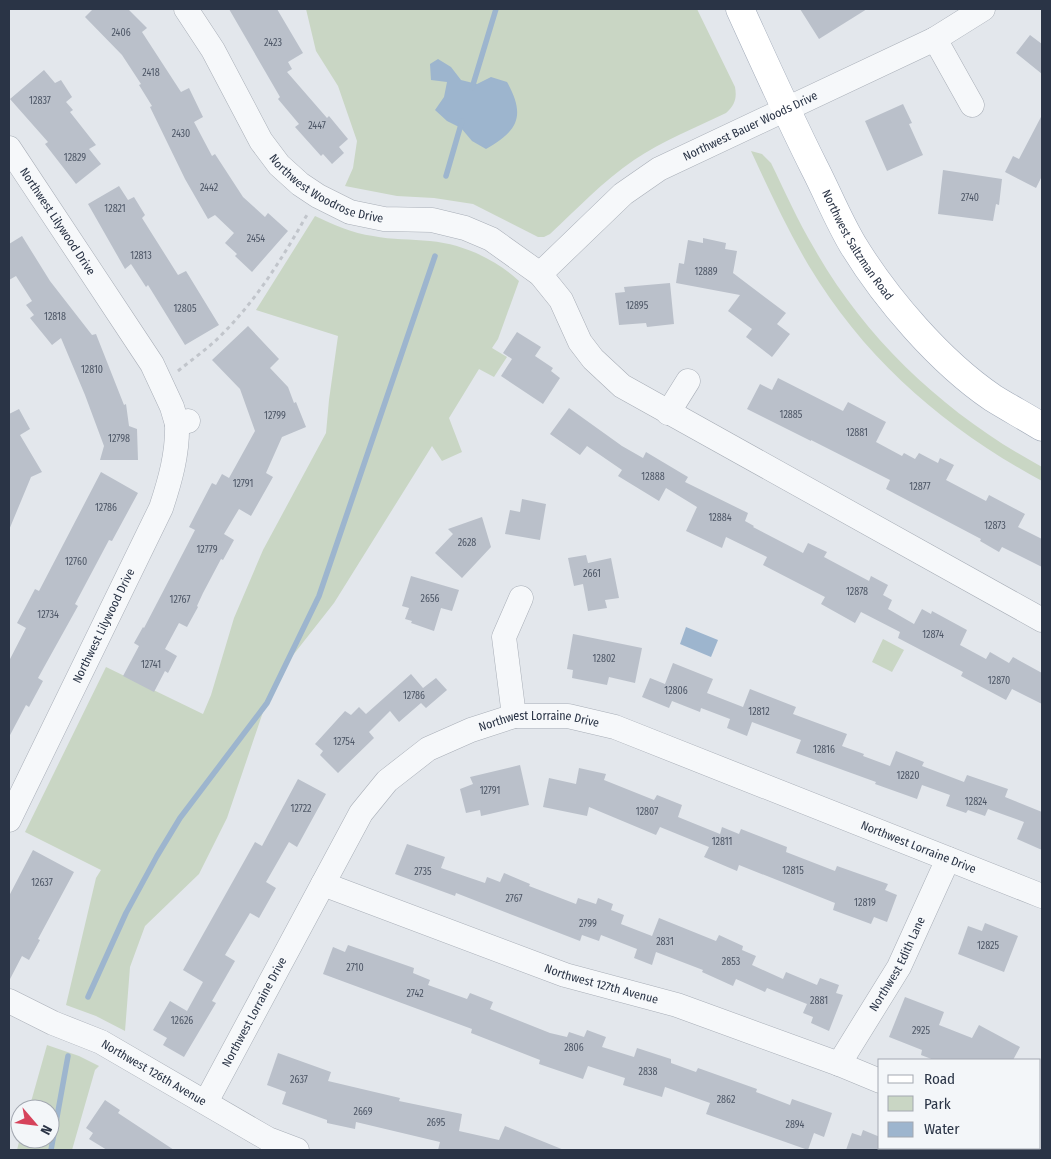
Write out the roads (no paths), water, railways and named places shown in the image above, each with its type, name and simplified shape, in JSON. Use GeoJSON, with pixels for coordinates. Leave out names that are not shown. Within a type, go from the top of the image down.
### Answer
{"type":"FeatureCollection","features":[{"type":"Feature","properties":{"kind":"main road","name":"Northwest Saltzman Road"},"geometry":{"type":"LineString","coordinates":[[740,9],[786,109],[853,244],[896,306],[938,350],[992,398],[1042,427]]}},
{"type":"Feature","properties":{"kind":"street","name":"Northwest Woodrose Drive"},"geometry":{"type":"LineString","coordinates":[[186,9],[213,50],[261,141],[278,165],[300,184],[318,196],[350,212],[384,219],[432,220],[465,228],[491,239],[540,274]]}},
{"type":"Feature","properties":{"kind":"street","name":"Northwest Bauer Woods Drive"},"geometry":{"type":"LineString","coordinates":[[540,274],[623,194],[659,169],[935,39],[982,9]]}},
{"type":"Feature","properties":{"kind":"street"},"geometry":{"type":"LineString","coordinates":[[935,39],[972,105]]}},
{"type":"Feature","properties":{"kind":"street","name":"Northwest Lilywood Drive"},"geometry":{"type":"LineString","coordinates":[[9,148],[152,364],[172,406],[183,423],[177,436],[172,470],[161,508],[9,820]]}},
{"type":"Feature","properties":{"kind":"street"},"geometry":{"type":"LineString","coordinates":[[540,274],[561,300],[580,342],[593,359],[622,386],[1042,620]]}},
{"type":"Feature","properties":{"kind":"street"},"geometry":{"type":"LineString","coordinates":[[668,413],[688,382]]}},
{"type":"Feature","properties":{"kind":"street"},"geometry":{"type":"LineString","coordinates":[[514,716],[504,637],[521,598]]}},
{"type":"Feature","properties":{"kind":"street","name":"Northwest Lorraine Drive"},"geometry":{"type":"LineString","coordinates":[[206,1102],[361,813],[387,781],[428,749],[471,730],[514,716],[568,716],[616,727],[1042,896]]}},
{"type":"Feature","properties":{"kind":"street","name":"Northwest Edith Lane"},"geometry":{"type":"LineString","coordinates":[[840,1064],[899,967],[948,859]]}},
{"type":"Feature","properties":{"kind":"street","name":"Northwest 127th Avenue"},"geometry":{"type":"LineString","coordinates":[[323,884],[565,976],[677,1005],[840,1064],[878,1080]]}},
{"type":"Feature","properties":{"kind":"street","name":"Northwest 126th Avenue"},"geometry":{"type":"LineString","coordinates":[[9,1001],[52,1023],[101,1042],[268,1139],[297,1150]]}},
{"type":"Feature","properties":{"kind":"water"},"geometry":{"type":"Polygon","coordinates":[[[438,59],[451,67],[461,80],[477,84],[491,77],[507,82],[513,94],[517,113],[516,122],[505,136],[486,149],[472,141],[461,128],[447,121],[435,110],[444,97],[447,82],[431,80],[430,64],[438,59]]]}},
{"type":"Feature","properties":{"kind":"water"},"geometry":{"type":"Polygon","coordinates":[[[686,627],[718,640],[711,657],[680,644],[686,627]]]}},
{"type":"Feature","properties":{"kind":"waterway"},"geometry":{"type":"LineString","coordinates":[[472,88],[496,9]]}},
{"type":"Feature","properties":{"kind":"waterway"},"geometry":{"type":"LineString","coordinates":[[446,176],[462,121]]}},
{"type":"Feature","properties":{"kind":"waterway"},"geometry":{"type":"LineString","coordinates":[[88,997],[126,913],[157,856],[180,818],[267,703],[319,596],[435,256]]}},
{"type":"Feature","properties":{"kind":"waterway"},"geometry":{"type":"LineString","coordinates":[[51,1150],[68,1056]]}}]}
